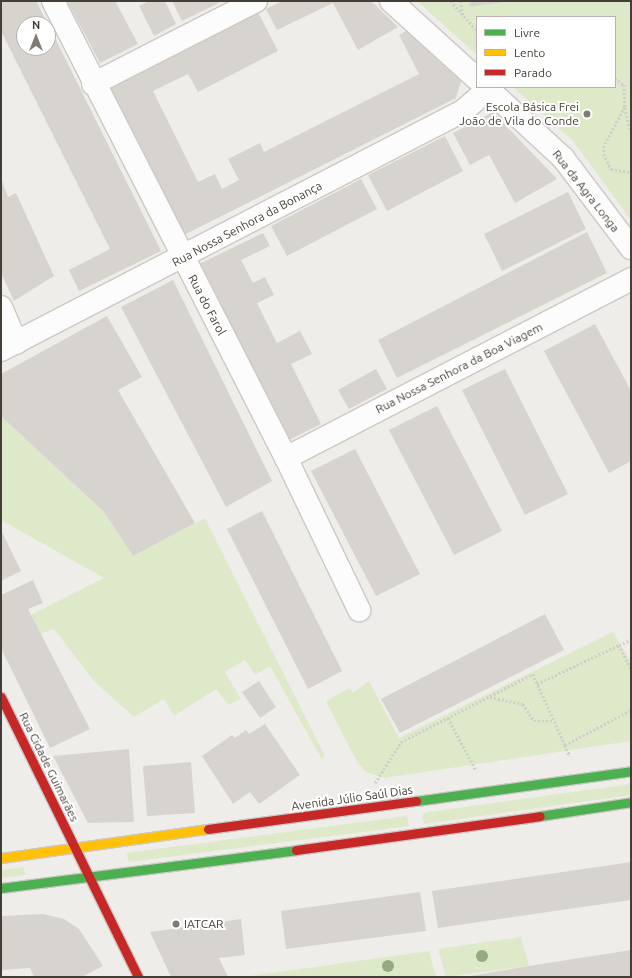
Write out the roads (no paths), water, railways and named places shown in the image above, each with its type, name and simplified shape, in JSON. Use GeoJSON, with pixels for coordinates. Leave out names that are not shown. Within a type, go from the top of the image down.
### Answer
{"type":"FeatureCollection","features":[{"type":"Feature","properties":{"kind":"main road","name":"Rua Cidade Guimarães"},"geometry":{"type":"LineString","coordinates":[[1,696],[138,977]]}},
{"type":"Feature","properties":{"kind":"main road","name":"Avenida Júlio Saúl Dias"},"geometry":{"type":"LineString","coordinates":[[1,858],[631,771]]}},
{"type":"Feature","properties":{"kind":"main road"},"geometry":{"type":"LineString","coordinates":[[1,888],[90,878],[631,802]]}},
{"type":"Feature","properties":{"kind":"street","name":"Rua do Farol"},"geometry":{"type":"LineString","coordinates":[[53,1],[93,84],[286,458],[360,610]]}},
{"type":"Feature","properties":{"kind":"street"},"geometry":{"type":"LineString","coordinates":[[93,84],[256,1]]}},
{"type":"Feature","properties":{"kind":"street","name":"Rua da Agra Longa"},"geometry":{"type":"LineString","coordinates":[[391,1],[476,78]]}},
{"type":"Feature","properties":{"kind":"street","name":"Rua Nossa Senhora da Bonança"},"geometry":{"type":"LineString","coordinates":[[8,347],[463,111],[482,88]]}},
{"type":"Feature","properties":{"kind":"street","name":"Rua da Agra Longa"},"geometry":{"type":"LineString","coordinates":[[487,88],[563,158],[631,248]]}},
{"type":"Feature","properties":{"kind":"street","name":"Rua Nossa Senhora da Boa Viagem"},"geometry":{"type":"LineString","coordinates":[[286,458],[631,279]]}},
{"type":"Feature","properties":{"kind":"street"},"geometry":{"type":"LineString","coordinates":[[1,307],[8,347]]}},
{"type":"Feature","properties":{"kind":"place","name":"Escola Básica Frei João de Vila do Conde"},"geometry":{"type":"Point","coordinates":[587,114]}},
{"type":"Feature","properties":{"kind":"place","name":"IATCAR"},"geometry":{"type":"Point","coordinates":[176,924]}}]}
